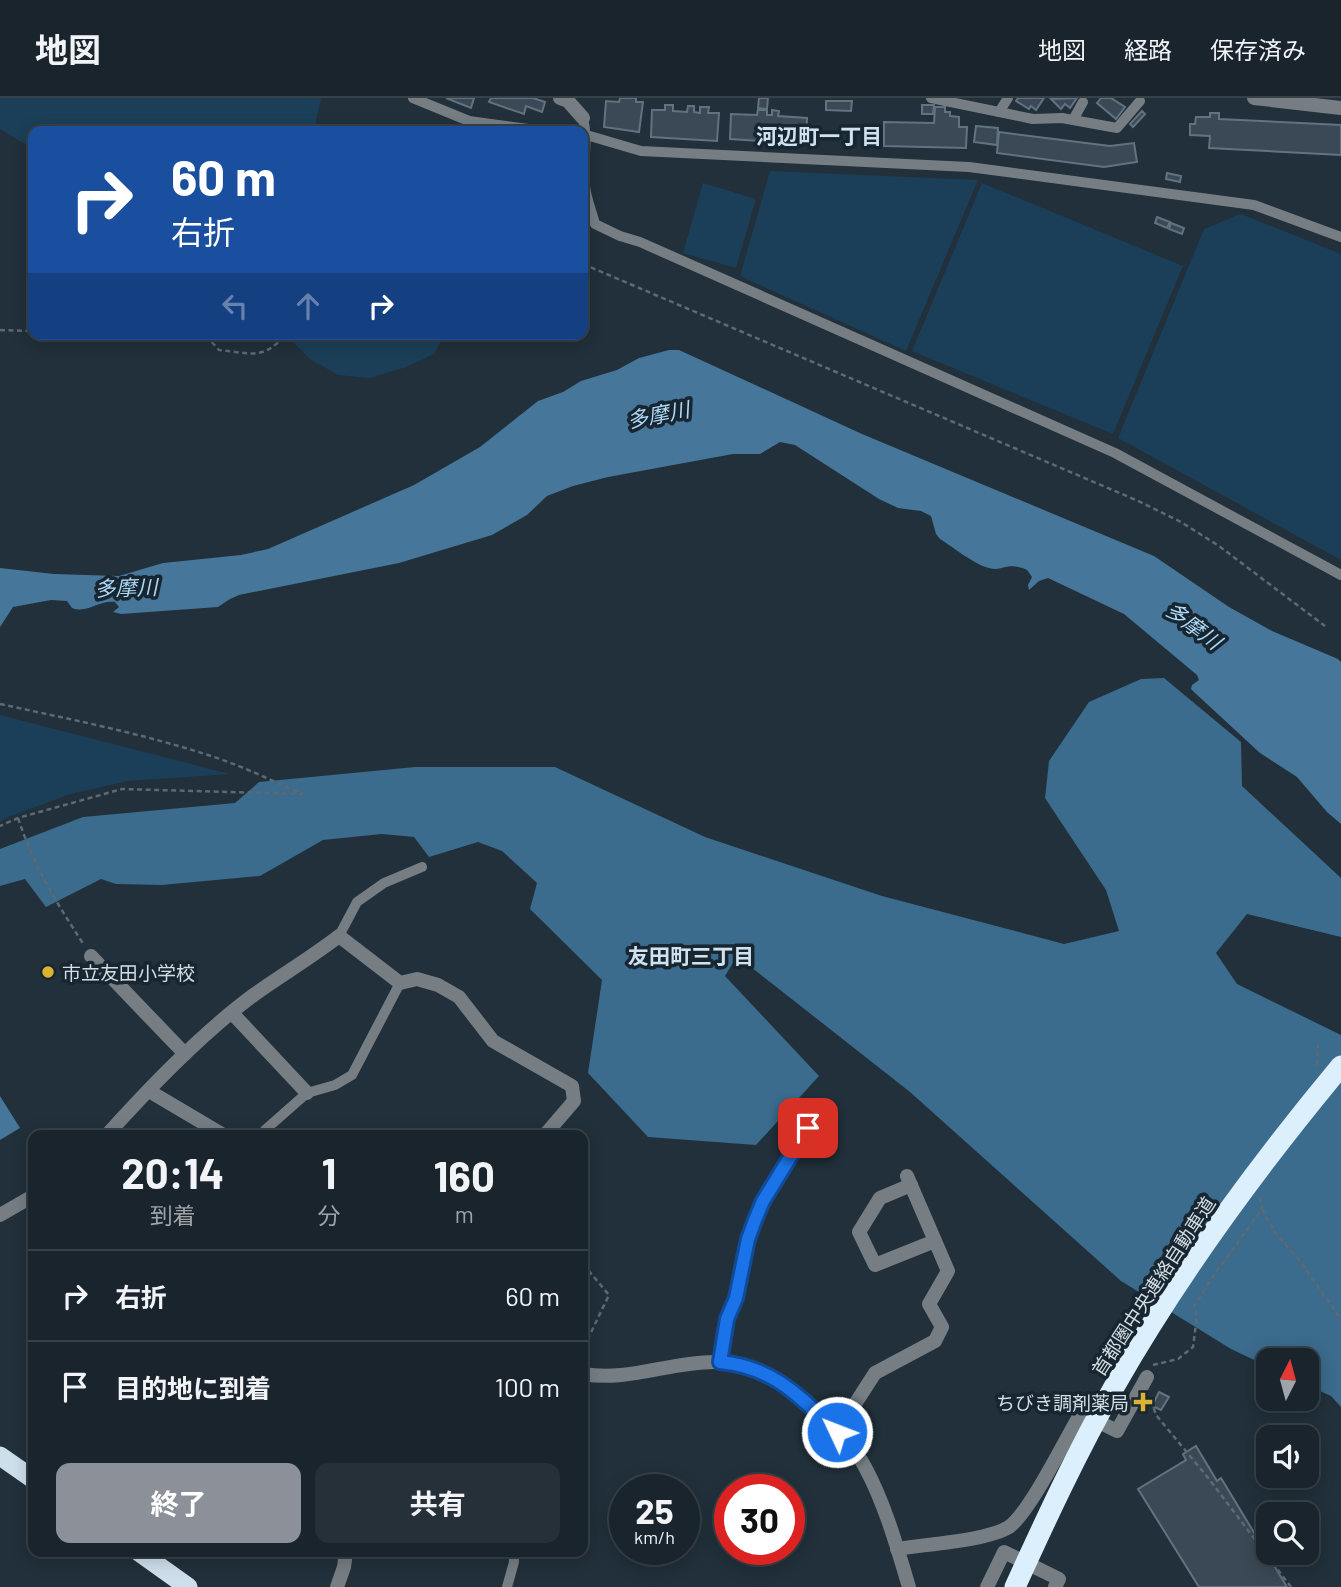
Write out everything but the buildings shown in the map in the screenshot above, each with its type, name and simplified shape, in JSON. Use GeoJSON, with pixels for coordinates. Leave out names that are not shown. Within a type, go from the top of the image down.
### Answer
{"type":"FeatureCollection","features":[{"type":"Feature","properties":{"kind":"highway","name":"首都圏中央連絡自動車道"},"geometry":{"type":"LineString","coordinates":[[1015,1587],[1083,1444],[1157,1317],[1242,1191],[1341,1066]]}},
{"type":"Feature","properties":{"kind":"highway","name":"首都圏中央連絡自動車道"},"geometry":{"type":"LineString","coordinates":[[1026,1587],[1091,1448],[1147,1351],[1210,1252],[1341,1082]]}},
{"type":"Feature","properties":{"kind":"highway"},"geometry":{"type":"LineString","coordinates":[[0,1456],[28,1476]]}},
{"type":"Feature","properties":{"kind":"highway"},"geometry":{"type":"LineString","coordinates":[[146,1557],[188,1587]]}},
{"type":"Feature","properties":{"kind":"street"},"geometry":{"type":"LineString","coordinates":[[560,98],[568,101],[583,118]]}},
{"type":"Feature","properties":{"kind":"street"},"geometry":{"type":"LineString","coordinates":[[1254,98],[1341,108]]}},
{"type":"Feature","properties":{"kind":"street"},"geometry":{"type":"LineString","coordinates":[[112,1130],[185,1054],[232,1013],[339,936],[400,983],[417,979],[438,985],[459,997],[494,1041],[572,1086],[574,1101],[549,1130]]}},
{"type":"Feature","properties":{"kind":"street"},"geometry":{"type":"LineString","coordinates":[[91,956],[185,1054]]}},
{"type":"Feature","properties":{"kind":"street"},"geometry":{"type":"LineString","coordinates":[[232,1013],[307,1093]]}},
{"type":"Feature","properties":{"kind":"street"},"geometry":{"type":"LineString","coordinates":[[149,1091],[215,1130]]}},
{"type":"Feature","properties":{"kind":"street"},"geometry":{"type":"LineString","coordinates":[[720,1362],[727,1319],[736,1298],[748,1239],[755,1220],[763,1201],[808,1128]]}},
{"type":"Feature","properties":{"kind":"street"},"geometry":{"type":"LineString","coordinates":[[837,1432],[875,1373],[935,1341],[942,1327],[929,1304],[948,1271],[909,1180],[880,1198],[859,1232],[876,1265],[935,1241]]}},
{"type":"Feature","properties":{"kind":"street"},"geometry":{"type":"LineString","coordinates":[[0,1215],[28,1199]]}},
{"type":"Feature","properties":{"kind":"street"},"geometry":{"type":"LineString","coordinates":[[588,1374],[621,1376],[686,1364],[720,1362],[755,1368],[783,1382],[853,1448],[866,1468],[909,1587]]}},
{"type":"Feature","properties":{"kind":"street"},"geometry":{"type":"LineString","coordinates":[[897,1549],[978,1537],[1008,1527],[1024,1511],[1081,1413],[1117,1431],[1147,1377]]}},
{"type":"Feature","properties":{"kind":"street"},"geometry":{"type":"LineString","coordinates":[[987,1587],[1004,1552],[1059,1579],[1055,1587]]}},
{"type":"Feature","properties":{"kind":"street"},"geometry":{"type":"LineString","coordinates":[[337,1587],[345,1557]]}},
{"type":"Feature","properties":{"kind":"lane"},"geometry":{"type":"LineString","coordinates":[[413,98],[469,121],[506,126]]}},
{"type":"Feature","properties":{"kind":"lane"},"geometry":{"type":"LineString","coordinates":[[930,98],[1033,120],[1062,118],[1117,128],[1140,100]]}},
{"type":"Feature","properties":{"kind":"lane"},"geometry":{"type":"LineString","coordinates":[[999,112],[1008,98]]}},
{"type":"Feature","properties":{"kind":"lane"},"geometry":{"type":"LineString","coordinates":[[1073,120],[1083,102]]}},
{"type":"Feature","properties":{"kind":"lane"},"geometry":{"type":"LineString","coordinates":[[583,118],[584,126]]}},
{"type":"Feature","properties":{"kind":"lane"},"geometry":{"type":"LineString","coordinates":[[588,136],[642,151],[969,167],[1254,205],[1341,237]]}},
{"type":"Feature","properties":{"kind":"lane"},"geometry":{"type":"LineString","coordinates":[[588,199],[595,224],[1115,453],[1341,575]]}},
{"type":"Feature","properties":{"kind":"lane"},"geometry":{"type":"LineString","coordinates":[[339,936],[357,902],[384,883],[422,867]]}},
{"type":"Feature","properties":{"kind":"lane"},"geometry":{"type":"LineString","coordinates":[[265,1130],[307,1093],[335,1085],[352,1075],[400,983]]}},
{"type":"Feature","properties":{"kind":"lane"},"geometry":{"type":"LineString","coordinates":[[506,1587],[514,1557]]}},
{"type":"Feature","properties":{"kind":"path"},"geometry":{"type":"LineString","coordinates":[[588,266],[1136,500],[1181,522],[1219,546],[1325,626]]}},
{"type":"Feature","properties":{"kind":"path"},"geometry":{"type":"LineString","coordinates":[[0,330],[28,331]]}},
{"type":"Feature","properties":{"kind":"path"},"geometry":{"type":"LineString","coordinates":[[210,340],[219,350],[260,354],[273,349],[281,340]]}},
{"type":"Feature","properties":{"kind":"path"},"geometry":{"type":"LineString","coordinates":[[0,704],[102,726],[208,755],[302,794],[122,789],[18,818],[0,826]]}},
{"type":"Feature","properties":{"kind":"path"},"geometry":{"type":"LineString","coordinates":[[18,818],[31,856],[91,956]]}},
{"type":"Feature","properties":{"kind":"path"},"geometry":{"type":"LineString","coordinates":[[1262,1209],[1276,1234],[1341,1319]]}},
{"type":"Feature","properties":{"kind":"path"},"geometry":{"type":"LineString","coordinates":[[588,1270],[610,1295],[588,1339]]}},
{"type":"Feature","properties":{"kind":"path"},"geometry":{"type":"LineString","coordinates":[[1147,1377],[1147,1388],[1156,1415],[1209,1479],[1291,1587]]}},
{"type":"Feature","properties":{"kind":"shaded area"},"geometry":{"type":"Polygon","coordinates":[[[0,98],[321,98],[315,126],[28,126],[28,146],[0,129],[0,98]]]}},
{"type":"Feature","properties":{"kind":"shaded area"},"geometry":{"type":"Polygon","coordinates":[[[770,171],[978,180],[906,351],[740,276],[770,171]]]}},
{"type":"Feature","properties":{"kind":"shaded area"},"geometry":{"type":"Polygon","coordinates":[[[703,183],[756,199],[736,268],[683,253],[703,183]]]}},
{"type":"Feature","properties":{"kind":"shaded area"},"geometry":{"type":"Polygon","coordinates":[[[982,183],[1183,266],[1113,434],[912,351],[982,183]]]}},
{"type":"Feature","properties":{"kind":"shaded area"},"geometry":{"type":"Polygon","coordinates":[[[1241,214],[1341,254],[1341,560],[1118,438],[1204,229],[1241,214]]]}},
{"type":"Feature","properties":{"kind":"shaded area"},"geometry":{"type":"Polygon","coordinates":[[[291,340],[442,340],[434,354],[406,367],[370,378],[338,375],[310,359],[291,340]]]}},
{"type":"Feature","properties":{"kind":"shaded area"},"geometry":{"type":"Polygon","coordinates":[[[1164,678],[1241,742],[1242,786],[1341,878],[1341,937],[1247,914],[1216,953],[1237,984],[1341,1035],[1341,1407],[1331,1396],[1320,1391],[1320,1348],[1256,1348],[1256,1361],[1231,1349],[1121,1281],[910,1092],[737,956],[725,976],[819,1076],[756,1145],[648,1137],[588,1073],[602,980],[530,909],[537,883],[502,851],[478,842],[429,857],[414,837],[382,834],[323,840],[260,876],[162,885],[116,884],[101,879],[46,907],[25,879],[0,886],[0,849],[83,817],[235,803],[259,782],[415,767],[555,767],[705,837],[882,896],[1064,944],[1119,931],[1106,890],[1045,798],[1049,761],[1089,702],[1141,679],[1164,678]]]}},
{"type":"Feature","properties":{"kind":"shaded area"},"geometry":{"type":"Polygon","coordinates":[[[0,715],[230,774],[128,781],[71,794],[0,822],[0,715]]]}},
{"type":"Feature","properties":{"kind":"water","name":"多摩川"},"geometry":{"type":"Polygon","coordinates":[[[679,350],[862,434],[1154,556],[1229,607],[1272,631],[1338,659],[1341,662],[1341,824],[1297,777],[1260,753],[1194,692],[1191,689],[1199,680],[1197,675],[1124,614],[1048,578],[1039,581],[1029,590],[1032,577],[1027,570],[1015,566],[994,569],[977,563],[940,539],[931,516],[921,511],[898,508],[879,499],[795,445],[780,442],[760,454],[733,454],[573,486],[547,496],[527,515],[492,535],[399,563],[239,595],[218,607],[121,614],[113,612],[119,607],[115,602],[78,609],[72,608],[67,601],[51,600],[13,607],[0,627],[0,568],[54,574],[119,576],[163,563],[241,555],[268,549],[414,485],[480,447],[538,401],[563,392],[581,381],[617,370],[639,358],[679,350]]]}},
{"type":"Feature","properties":{"kind":"water"},"geometry":{"type":"Polygon","coordinates":[[[0,1096],[20,1128],[0,1140],[0,1096]]]}},
{"type":"Feature","properties":{"kind":"place","name":"市立友田小学校"},"geometry":{"type":"Point","coordinates":[48,972]}},
{"type":"Feature","properties":{"kind":"place","name":"ちびき調剤薬局"},"geometry":{"type":"Point","coordinates":[1143,1402]}},
{"type":"Feature","properties":{"kind":"district","name":"河辺町一丁目"},"geometry":{"type":"Point","coordinates":[819,135]}},
{"type":"Feature","properties":{"kind":"district","name":"友田町三丁目"},"geometry":{"type":"Point","coordinates":[691,955]}},
{"type":"Feature","properties":{"kind":"route"},"geometry":{"type":"LineString","coordinates":[[808,1128],[763,1201],[755,1220],[748,1239],[736,1298],[727,1319],[720,1362],[755,1368],[783,1382],[837,1432]]}}]}
